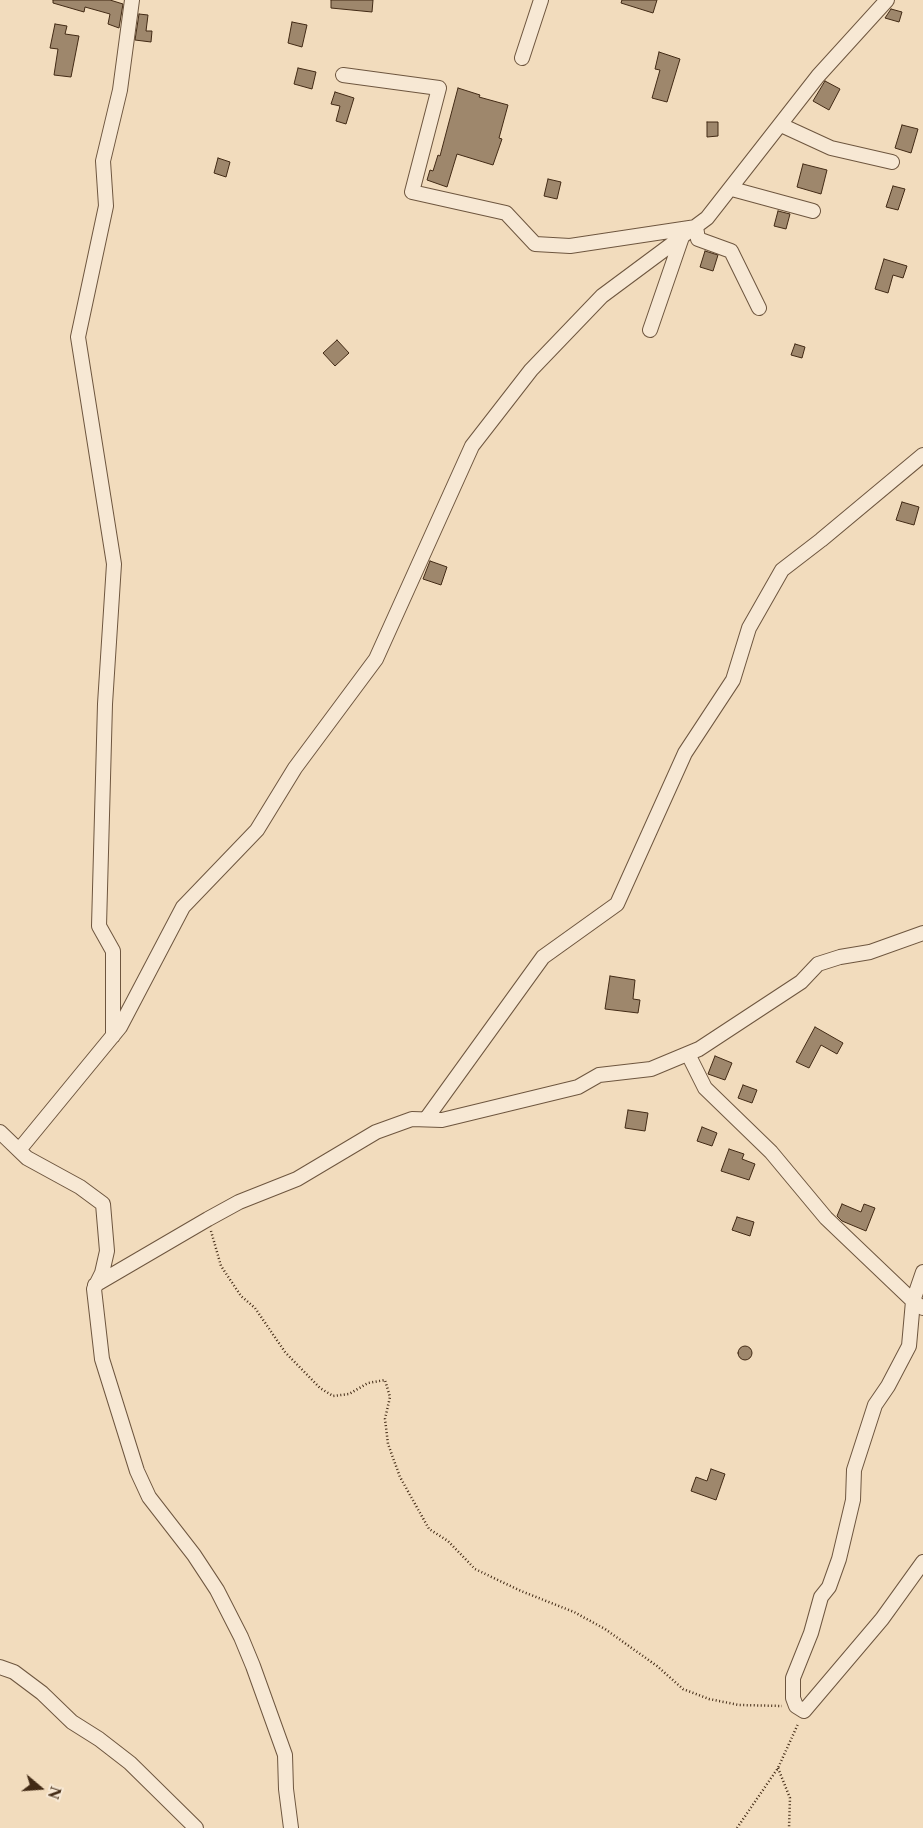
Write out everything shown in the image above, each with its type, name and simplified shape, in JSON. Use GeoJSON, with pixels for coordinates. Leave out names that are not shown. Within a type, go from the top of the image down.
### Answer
{"type":"FeatureCollection","features":[{"type":"Feature","properties":{"kind":"street"},"geometry":{"type":"LineString","coordinates":[[113,1036],[113,951],[99,926],[105,704],[114,564],[78,337],[106,206],[103,161],[120,90],[132,0]]}},
{"type":"Feature","properties":{"kind":"street"},"geometry":{"type":"LineString","coordinates":[[522,58],[541,0]]}},
{"type":"Feature","properties":{"kind":"street"},"geometry":{"type":"LineString","coordinates":[[19,1150],[120,1027],[183,907],[257,830],[295,768],[376,659],[472,446],[531,370],[602,296],[708,218],[818,76],[887,0]]}},
{"type":"Feature","properties":{"kind":"street"},"geometry":{"type":"LineString","coordinates":[[343,75],[439,88],[412,192],[506,213],[535,244],[570,246],[626,236],[696,227]]}},
{"type":"Feature","properties":{"kind":"street"},"geometry":{"type":"LineString","coordinates":[[781,125],[831,148],[892,162]]}},
{"type":"Feature","properties":{"kind":"street"},"geometry":{"type":"LineString","coordinates":[[732,189],[813,211]]}},
{"type":"Feature","properties":{"kind":"street"},"geometry":{"type":"LineString","coordinates":[[696,227],[698,239],[731,250],[759,308]]}},
{"type":"Feature","properties":{"kind":"street"},"geometry":{"type":"LineString","coordinates":[[650,330],[682,237]]}},
{"type":"Feature","properties":{"kind":"street"},"geometry":{"type":"LineString","coordinates":[[426,1119],[543,957],[617,904],[685,753],[733,680],[749,628],[782,570],[923,455]]}},
{"type":"Feature","properties":{"kind":"street"},"geometry":{"type":"LineString","coordinates":[[95,1285],[239,1202],[297,1179],[376,1132],[412,1119],[442,1120],[578,1088],[599,1075],[651,1069],[688,1054],[801,982],[818,964],[840,957],[870,952],[923,933]]}},
{"type":"Feature","properties":{"kind":"street"},"geometry":{"type":"LineString","coordinates":[[688,1054],[706,1088],[771,1152],[826,1218],[918,1305]]}},
{"type":"Feature","properties":{"kind":"street"},"geometry":{"type":"LineString","coordinates":[[0,1132],[27,1158],[80,1187],[103,1204],[107,1251],[102,1273],[95,1285],[102,1359],[137,1471],[149,1497],[194,1555],[217,1590],[241,1637],[285,1755],[286,1788],[291,1828]]}},
{"type":"Feature","properties":{"kind":"street"},"geometry":{"type":"LineString","coordinates":[[923,1272],[909,1346],[888,1386],[875,1405],[854,1470],[853,1500],[839,1559],[829,1587],[821,1597],[811,1633],[793,1678],[793,1698],[800,1708],[882,1619],[923,1562]]}},
{"type":"Feature","properties":{"kind":"street"},"geometry":{"type":"LineString","coordinates":[[0,1667],[14,1672],[42,1693],[72,1722],[99,1739],[130,1763],[196,1828]]}},
{"type":"Feature","properties":{"kind":"path"},"geometry":{"type":"LineString","coordinates":[[208,1219],[222,1266],[241,1296],[255,1308],[285,1352],[320,1388],[334,1396],[349,1394],[368,1383],[385,1380],[390,1397],[385,1419],[388,1444],[400,1477],[429,1529],[448,1541],[475,1569],[521,1591],[545,1599],[582,1616],[657,1666],[682,1689],[709,1699],[740,1705],[800,1708],[778,1768],[737,1828]]}},
{"type":"Feature","properties":{"kind":"path"},"geometry":{"type":"LineString","coordinates":[[778,1768],[790,1798],[789,1828]]}},
{"type":"Feature","properties":{"kind":"building"},"geometry":{"type":"Polygon","coordinates":[[[53,0],[110,0],[123,4],[119,28],[108,24],[110,14],[85,7],[84,12],[53,3],[53,0]]]}},
{"type":"Feature","properties":{"kind":"building"},"geometry":{"type":"Polygon","coordinates":[[[331,0],[373,0],[372,12],[331,8],[331,0]]]}},
{"type":"Feature","properties":{"kind":"building"},"geometry":{"type":"Polygon","coordinates":[[[622,0],[657,0],[653,13],[621,3],[622,0]]]}},
{"type":"Feature","properties":{"kind":"building"},"geometry":{"type":"Polygon","coordinates":[[[891,9],[902,12],[899,22],[885,18],[891,9]]]}},
{"type":"Feature","properties":{"kind":"building"},"geometry":{"type":"Polygon","coordinates":[[[139,14],[148,15],[146,31],[152,31],[151,42],[135,40],[139,14]]]}},
{"type":"Feature","properties":{"kind":"building"},"geometry":{"type":"Polygon","coordinates":[[[292,22],[307,25],[302,47],[288,43],[292,22]]]}},
{"type":"Feature","properties":{"kind":"building"},"geometry":{"type":"Polygon","coordinates":[[[55,24],[67,26],[65,34],[79,36],[71,77],[54,75],[58,49],[50,48],[55,24]]]}},
{"type":"Feature","properties":{"kind":"building"},"geometry":{"type":"Polygon","coordinates":[[[659,52],[680,59],[667,102],[652,98],[660,70],[655,69],[659,52]]]}},
{"type":"Feature","properties":{"kind":"building"},"geometry":{"type":"Polygon","coordinates":[[[298,68],[316,72],[312,89],[294,84],[298,68]]]}},
{"type":"Feature","properties":{"kind":"building"},"geometry":{"type":"Polygon","coordinates":[[[825,81],[840,89],[829,110],[813,101],[825,81]]]}},
{"type":"Feature","properties":{"kind":"building"},"geometry":{"type":"Polygon","coordinates":[[[458,88],[480,95],[479,97],[508,105],[499,138],[502,139],[493,165],[457,154],[447,187],[427,180],[430,170],[433,171],[438,155],[440,156],[458,88]]]}},
{"type":"Feature","properties":{"kind":"building"},"geometry":{"type":"Polygon","coordinates":[[[335,92],[354,98],[346,124],[336,121],[340,106],[331,104],[335,92]]]}},
{"type":"Feature","properties":{"kind":"building"},"geometry":{"type":"Polygon","coordinates":[[[707,122],[718,122],[718,136],[707,137],[707,122]]]}},
{"type":"Feature","properties":{"kind":"building"},"geometry":{"type":"Polygon","coordinates":[[[902,125],[918,129],[911,153],[895,148],[902,125]]]}},
{"type":"Feature","properties":{"kind":"building"},"geometry":{"type":"Polygon","coordinates":[[[218,158],[230,162],[226,177],[214,173],[218,158]]]}},
{"type":"Feature","properties":{"kind":"building"},"geometry":{"type":"Polygon","coordinates":[[[803,164],[827,170],[821,194],[797,187],[803,164]]]}},
{"type":"Feature","properties":{"kind":"building"},"geometry":{"type":"Polygon","coordinates":[[[548,179],[561,182],[557,199],[544,196],[548,179]]]}},
{"type":"Feature","properties":{"kind":"building"},"geometry":{"type":"Polygon","coordinates":[[[893,186],[905,189],[898,210],[886,207],[893,186]]]}},
{"type":"Feature","properties":{"kind":"building"},"geometry":{"type":"Polygon","coordinates":[[[778,211],[790,214],[786,229],[774,226],[778,211]]]}},
{"type":"Feature","properties":{"kind":"building"},"geometry":{"type":"Polygon","coordinates":[[[705,251],[718,255],[713,271],[700,267],[705,251]]]}},
{"type":"Feature","properties":{"kind":"building"},"geometry":{"type":"Polygon","coordinates":[[[884,259],[907,266],[903,278],[893,275],[888,293],[875,289],[884,259]]]}},
{"type":"Feature","properties":{"kind":"building"},"geometry":{"type":"Polygon","coordinates":[[[337,340],[349,353],[335,366],[323,353],[337,340]]]}},
{"type":"Feature","properties":{"kind":"building"},"geometry":{"type":"Polygon","coordinates":[[[795,344],[805,347],[802,358],[791,355],[795,344]]]}},
{"type":"Feature","properties":{"kind":"building"},"geometry":{"type":"Polygon","coordinates":[[[902,502],[919,507],[914,525],[896,520],[902,502]]]}},
{"type":"Feature","properties":{"kind":"building"},"geometry":{"type":"Polygon","coordinates":[[[430,561],[447,567],[441,585],[423,579],[430,561]]]}},
{"type":"Feature","properties":{"kind":"building"},"geometry":{"type":"Polygon","coordinates":[[[610,976],[635,980],[633,999],[640,1000],[638,1013],[605,1009],[610,976]]]}},
{"type":"Feature","properties":{"kind":"building"},"geometry":{"type":"Polygon","coordinates":[[[815,1027],[843,1043],[837,1054],[821,1045],[809,1068],[796,1062],[815,1027]]]}},
{"type":"Feature","properties":{"kind":"building"},"geometry":{"type":"Polygon","coordinates":[[[715,1056],[732,1063],[725,1080],[708,1074],[715,1056]]]}},
{"type":"Feature","properties":{"kind":"building"},"geometry":{"type":"Polygon","coordinates":[[[743,1085],[757,1090],[752,1103],[738,1098],[743,1085]]]}},
{"type":"Feature","properties":{"kind":"building"},"geometry":{"type":"Polygon","coordinates":[[[628,1110],[648,1113],[645,1131],[625,1128],[628,1110]]]}},
{"type":"Feature","properties":{"kind":"building"},"geometry":{"type":"Polygon","coordinates":[[[702,1127],[717,1133],[712,1146],[697,1141],[702,1127]]]}},
{"type":"Feature","properties":{"kind":"building"},"geometry":{"type":"Polygon","coordinates":[[[729,1149],[744,1154],[742,1159],[755,1164],[749,1180],[721,1171],[729,1149]]]}},
{"type":"Feature","properties":{"kind":"building"},"geometry":{"type":"Polygon","coordinates":[[[842,1204],[861,1212],[864,1204],[875,1208],[866,1231],[842,1221],[837,1216],[842,1204]]]}},
{"type":"Feature","properties":{"kind":"building"},"geometry":{"type":"Polygon","coordinates":[[[737,1217],[754,1222],[750,1236],[732,1230],[737,1217]]]}},
{"type":"Feature","properties":{"kind":"building"},"geometry":{"type":"Polygon","coordinates":[[[745,1346],[750,1348],[752,1353],[750,1358],[745,1360],[740,1358],[738,1353],[740,1348],[745,1346]]]}},
{"type":"Feature","properties":{"kind":"building"},"geometry":{"type":"Polygon","coordinates":[[[711,1469],[725,1474],[716,1500],[691,1491],[696,1477],[707,1481],[711,1469]]]}}]}
